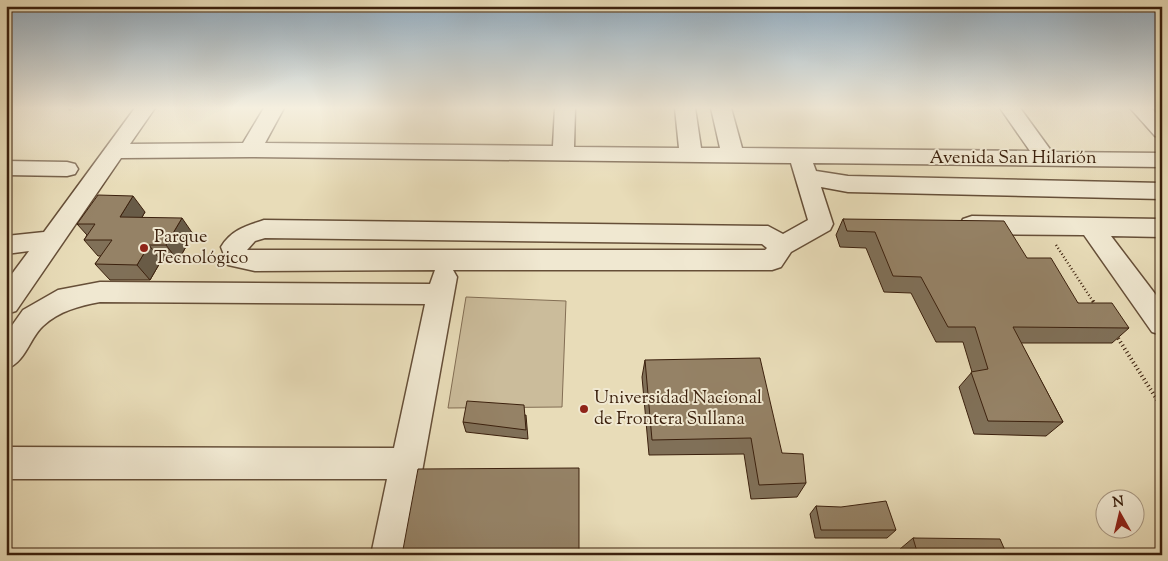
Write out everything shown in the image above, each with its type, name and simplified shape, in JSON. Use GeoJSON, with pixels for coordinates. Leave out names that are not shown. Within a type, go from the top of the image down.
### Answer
{"type":"FeatureCollection","features":[{"type":"Feature","properties":{"kind":"street"},"geometry":{"type":"LineString","coordinates":[[6,302],[126,134]]}},
{"type":"Feature","properties":{"kind":"street"},"geometry":{"type":"LineString","coordinates":[[250,150],[259,134]]}},
{"type":"Feature","properties":{"kind":"street"},"geometry":{"type":"LineString","coordinates":[[563,154],[564,134]]}},
{"type":"Feature","properties":{"kind":"street"},"geometry":{"type":"LineString","coordinates":[[688,134],[691,154]]}},
{"type":"Feature","properties":{"kind":"street"},"geometry":{"type":"LineString","coordinates":[[727,134],[733,157]]}},
{"type":"Feature","properties":{"kind":"street"},"geometry":{"type":"LineString","coordinates":[[1028,134],[1046,159]]}},
{"type":"Feature","properties":{"kind":"street","name":"Avenida San Hilarión"},"geometry":{"type":"LineString","coordinates":[[114,151],[250,150],[691,154],[733,157],[803,167],[1046,159],[1162,160]]}},
{"type":"Feature","properties":{"kind":"street","name":"Avenida San Hilarión"},"geometry":{"type":"LineString","coordinates":[[803,167],[848,184],[1162,191]]}},
{"type":"Feature","properties":{"kind":"street"},"geometry":{"type":"LineString","coordinates":[[9,172],[67,169]]}},
{"type":"Feature","properties":{"kind":"street"},"geometry":{"type":"LineString","coordinates":[[782,246],[768,235],[264,229],[246,235],[234,248],[237,258],[255,261],[772,260],[782,246],[831,224]]}},
{"type":"Feature","properties":{"kind":"street"},"geometry":{"type":"LineString","coordinates":[[946,225],[1090,226],[1158,232]]}},
{"type":"Feature","properties":{"kind":"street"},"geometry":{"type":"LineString","coordinates":[[1090,226],[1162,324]]}},
{"type":"Feature","properties":{"kind":"street"},"geometry":{"type":"LineString","coordinates":[[389,555],[452,232]]}},
{"type":"Feature","properties":{"kind":"street"},"geometry":{"type":"LineString","coordinates":[[6,244],[49,240]]}},
{"type":"Feature","properties":{"kind":"street"},"geometry":{"type":"LineString","coordinates":[[6,358],[34,318],[66,297],[100,292],[440,294]]}},
{"type":"Feature","properties":{"kind":"street"},"geometry":{"type":"LineString","coordinates":[[6,463],[407,464]]}},
{"type":"Feature","properties":{"kind":"lane"},"geometry":{"type":"LineString","coordinates":[[803,167],[831,224]]}},
{"type":"Feature","properties":{"kind":"path"},"geometry":{"type":"LineString","coordinates":[[1043,226],[1102,313]]}},
{"type":"Feature","properties":{"kind":"path"},"geometry":{"type":"LineString","coordinates":[[1112,329],[1161,406]]}},
{"type":"Feature","properties":{"kind":"shaded area"},"geometry":{"type":"Polygon","coordinates":[[[466,297],[566,301],[562,407],[448,408],[466,297]]]}},
{"type":"Feature","properties":{"kind":"building"},"geometry":{"type":"Polygon","coordinates":[[[98,195],[133,196],[120,217],[182,218],[166,245],[149,245],[137,265],[95,264],[112,240],[84,240],[95,224],[77,224],[98,195]]]}},
{"type":"Feature","properties":{"kind":"building"},"geometry":{"type":"Polygon","coordinates":[[[843,219],[1004,221],[1027,258],[1051,258],[1078,303],[1112,303],[1129,328],[1013,327],[1063,422],[988,421],[971,372],[988,369],[975,327],[948,327],[921,277],[893,276],[875,232],[847,231],[843,219]]]}},
{"type":"Feature","properties":{"kind":"building"},"geometry":{"type":"Polygon","coordinates":[[[760,358],[782,453],[803,454],[806,483],[759,485],[751,438],[652,440],[645,360],[760,358]]]}},
{"type":"Feature","properties":{"kind":"building"},"geometry":{"type":"Polygon","coordinates":[[[467,401],[524,405],[526,430],[463,422],[467,401]]]}},
{"type":"Feature","properties":{"kind":"building"},"geometry":{"type":"Polygon","coordinates":[[[579,468],[579,555],[402,555],[418,469],[579,468]]]}},
{"type":"Feature","properties":{"kind":"building"},"geometry":{"type":"Polygon","coordinates":[[[886,501],[896,530],[821,530],[816,506],[841,507],[886,501]]]}},
{"type":"Feature","properties":{"kind":"building"},"geometry":{"type":"Polygon","coordinates":[[[913,538],[1000,539],[1007,555],[918,555],[913,538]]]}},
{"type":"Feature","properties":{"kind":"place","name":"Parque Tecnológico"},"geometry":{"type":"Point","coordinates":[144,248]}},
{"type":"Feature","properties":{"kind":"place","name":"Universidad Nacional de Frontera Sullana"},"geometry":{"type":"Point","coordinates":[584,409]}}]}
